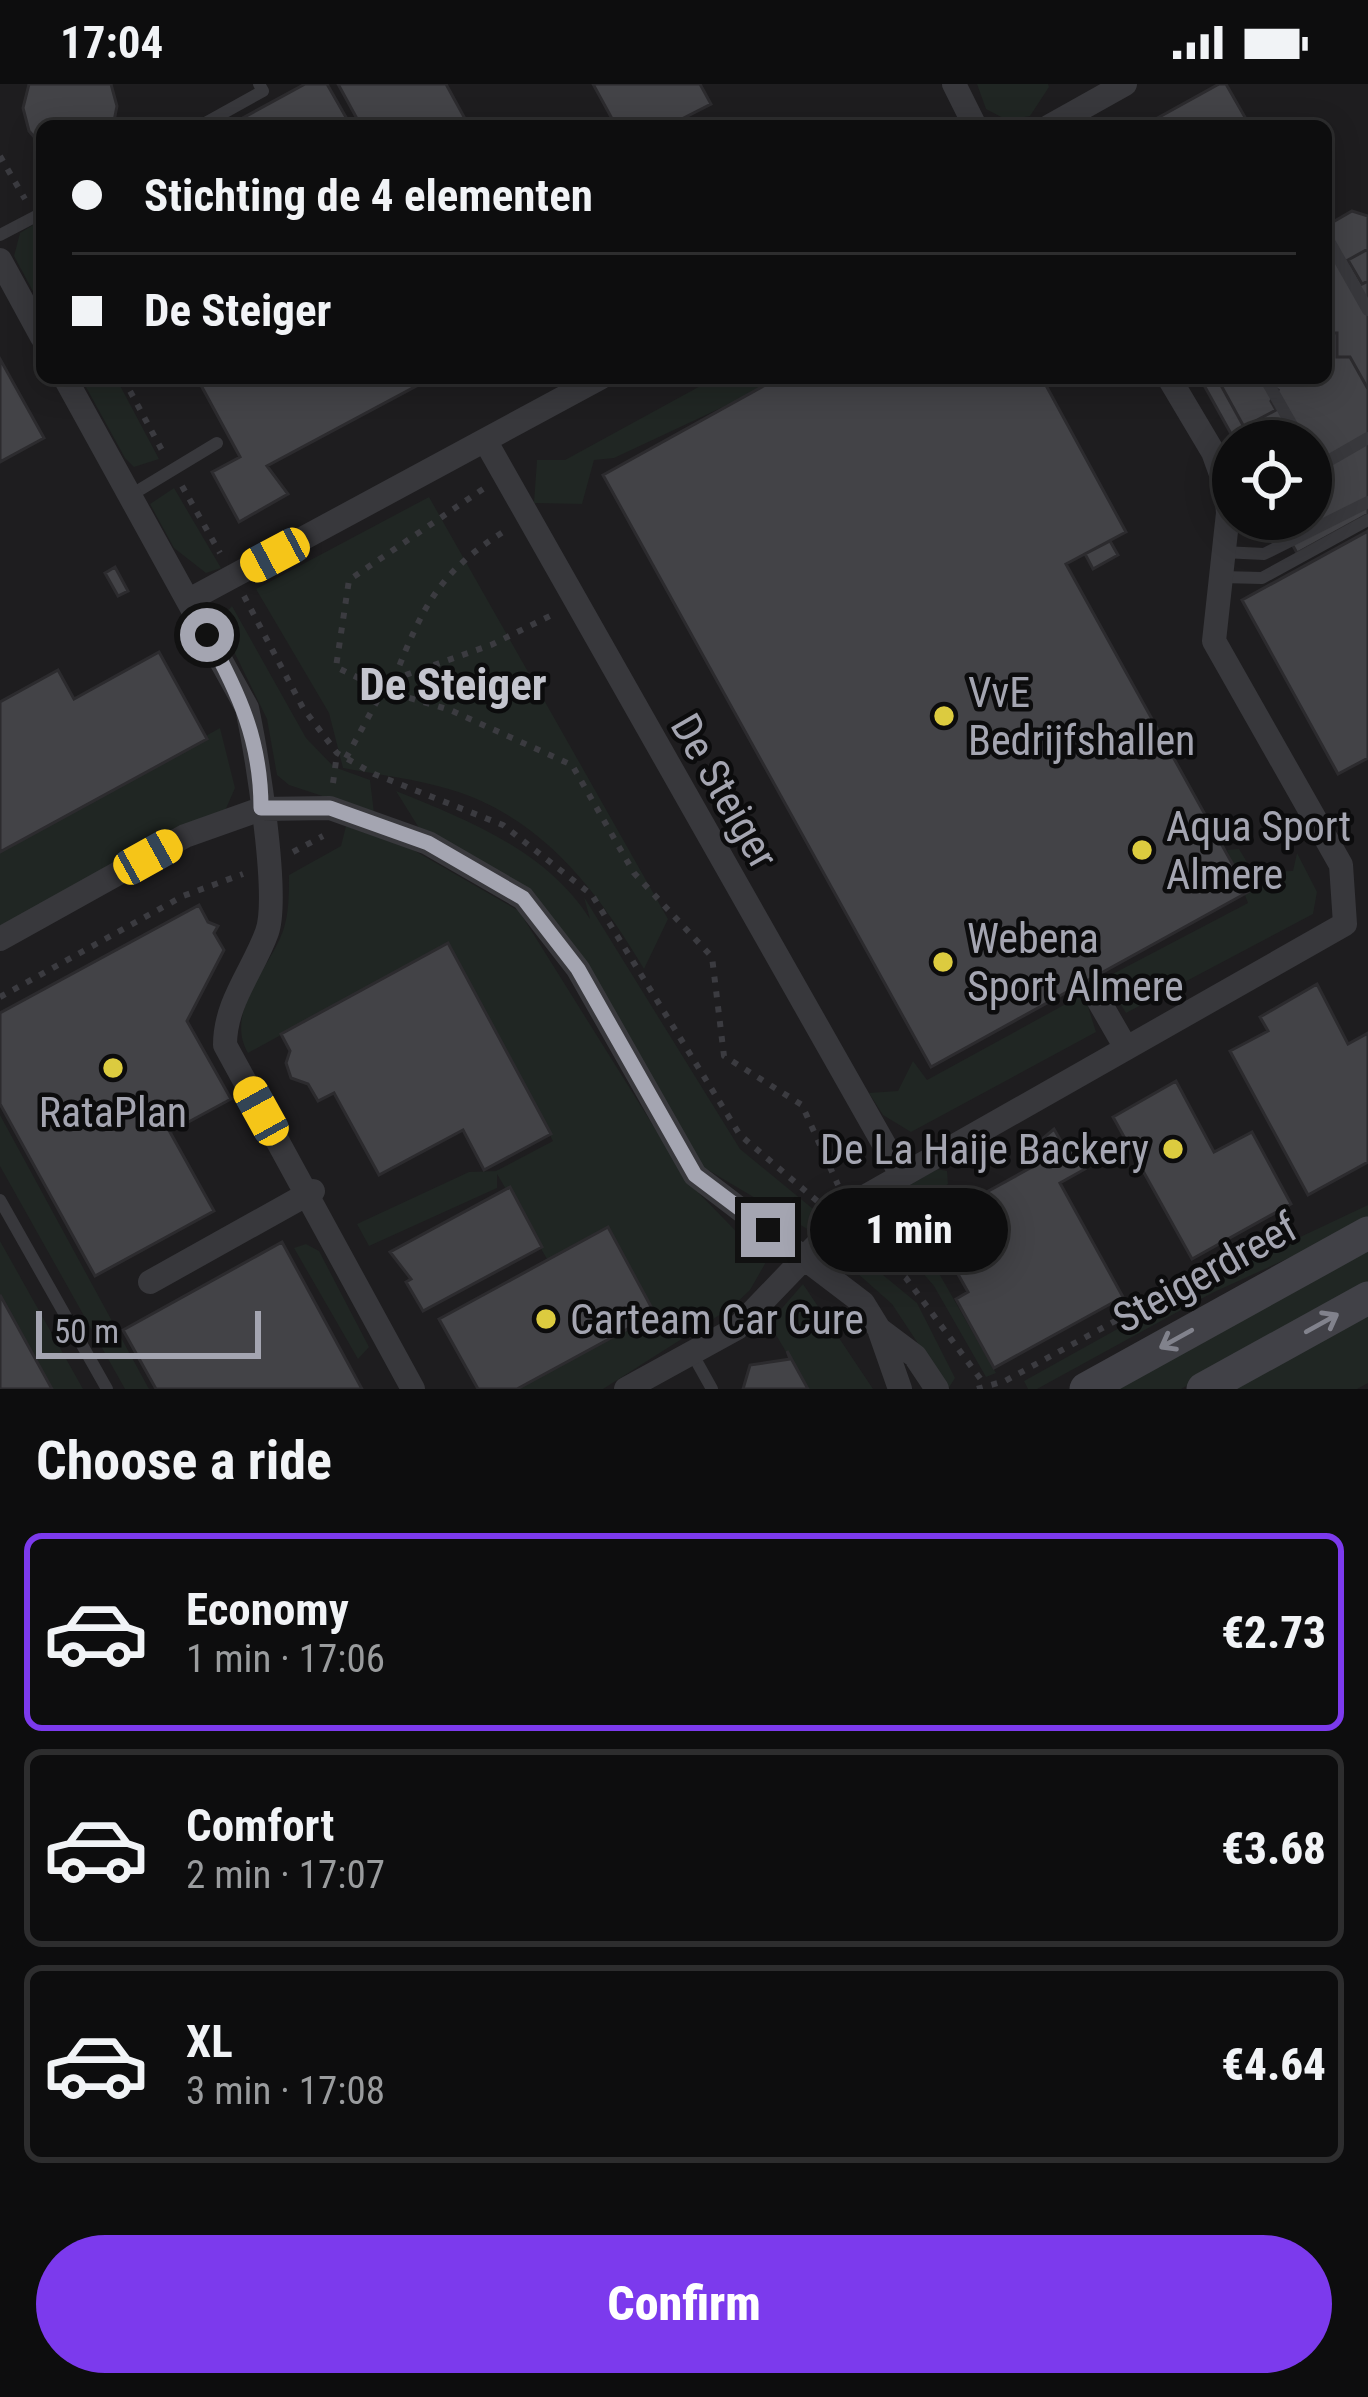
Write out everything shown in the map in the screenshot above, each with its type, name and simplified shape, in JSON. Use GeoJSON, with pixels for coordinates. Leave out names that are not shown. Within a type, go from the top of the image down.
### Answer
{"type":"FeatureCollection","features":[{"type":"Feature","properties":{"kind":"main road","name":"Steigerdreef"},"geometry":{"type":"LineString","coordinates":[[1086,1389],[1368,1233]]}},
{"type":"Feature","properties":{"kind":"main road"},"geometry":{"type":"LineString","coordinates":[[1203,1389],[1368,1298]]}},
{"type":"Feature","properties":{"kind":"street"},"geometry":{"type":"LineString","coordinates":[[954,84],[972,120]]}},
{"type":"Feature","properties":{"kind":"street"},"geometry":{"type":"LineString","coordinates":[[1059,120],[1110,88]]}},
{"type":"Feature","properties":{"kind":"street"},"geometry":{"type":"LineString","coordinates":[[0,260],[36,326]]}},
{"type":"Feature","properties":{"kind":"street"},"geometry":{"type":"LineString","coordinates":[[67,384],[248,708],[261,764],[266,864],[274,905],[267,933],[233,1001],[225,1045],[310,1192],[413,1389]]}},
{"type":"Feature","properties":{"kind":"street"},"geometry":{"type":"LineString","coordinates":[[189,600],[589,384]]}},
{"type":"Feature","properties":{"kind":"street"},"geometry":{"type":"LineString","coordinates":[[626,1389],[736,1328],[850,1210],[902,1176],[1345,924],[1341,865],[1214,641],[1226,488],[1213,452],[1173,384]]}},
{"type":"Feature","properties":{"kind":"street","name":"De Steiger"},"geometry":{"type":"LineString","coordinates":[[486,442],[573,604],[902,1176]]}},
{"type":"Feature","properties":{"kind":"street"},"geometry":{"type":"LineString","coordinates":[[0,939],[184,836],[261,808],[330,808],[428,843],[523,898],[578,969],[695,1175],[863,1303],[879,1329],[900,1389]]}},
{"type":"Feature","properties":{"kind":"street"},"geometry":{"type":"LineString","coordinates":[[1096,996],[1126,1048]]}},
{"type":"Feature","properties":{"kind":"street"},"geometry":{"type":"LineString","coordinates":[[149,1282],[310,1192]]}},
{"type":"Feature","properties":{"kind":"street"},"geometry":{"type":"LineString","coordinates":[[879,1329],[915,1356],[937,1389]]}},
{"type":"Feature","properties":{"kind":"lane"},"geometry":{"type":"LineString","coordinates":[[211,120],[263,91],[259,84]]}},
{"type":"Feature","properties":{"kind":"lane"},"geometry":{"type":"LineString","coordinates":[[0,235],[36,216]]}},
{"type":"Feature","properties":{"kind":"lane"},"geometry":{"type":"LineString","coordinates":[[1332,247],[1368,310]]}},
{"type":"Feature","properties":{"kind":"lane"},"geometry":{"type":"LineString","coordinates":[[1268,384],[1288,420]]}},
{"type":"Feature","properties":{"kind":"lane"},"geometry":{"type":"LineString","coordinates":[[1332,459],[1368,438]]}},
{"type":"Feature","properties":{"kind":"lane"},"geometry":{"type":"LineString","coordinates":[[131,495],[217,443]]}},
{"type":"Feature","properties":{"kind":"lane"},"geometry":{"type":"LineString","coordinates":[[1222,565],[1264,554],[1368,502]]}},
{"type":"Feature","properties":{"kind":"lane"},"geometry":{"type":"LineString","coordinates":[[1222,565],[1262,578],[1368,520]]}},
{"type":"Feature","properties":{"kind":"lane"},"geometry":{"type":"LineString","coordinates":[[0,1200],[106,1389]]}},
{"type":"Feature","properties":{"kind":"lane"},"geometry":{"type":"LineString","coordinates":[[693,1355],[712,1389]]}},
{"type":"Feature","properties":{"kind":"path"},"geometry":{"type":"LineString","coordinates":[[0,155],[36,209]]}},
{"type":"Feature","properties":{"kind":"path"},"geometry":{"type":"LineString","coordinates":[[506,474],[349,580],[336,667],[383,690],[450,710],[572,765],[634,873],[712,957],[724,1056],[802,1106],[850,1210]]}},
{"type":"Feature","properties":{"kind":"path"},"geometry":{"type":"LineString","coordinates":[[346,758],[383,690],[394,679],[423,605],[470,552],[527,518]]}},
{"type":"Feature","properties":{"kind":"path"},"geometry":{"type":"LineString","coordinates":[[394,679],[491,645],[573,604]]}},
{"type":"Feature","properties":{"kind":"path"},"geometry":{"type":"LineString","coordinates":[[0,997],[183,896],[320,841],[337,753]]}},
{"type":"Feature","properties":{"kind":"path"},"geometry":{"type":"LineString","coordinates":[[977,1389],[1007,1385],[1186,1283],[1305,1229]]}},
{"type":"Feature","properties":{"kind":"shaded area"},"geometry":{"type":"Polygon","coordinates":[[[0,84],[1368,84],[1368,1389],[0,1389],[0,84]]]}},
{"type":"Feature","properties":{"kind":"shaded area"},"geometry":{"type":"Polygon","coordinates":[[[977,84],[1049,87],[1030,116],[1007,120],[986,109],[977,84]]]}},
{"type":"Feature","properties":{"kind":"shaded area"},"geometry":{"type":"Polygon","coordinates":[[[33,225],[36,230],[36,297],[14,256],[20,233],[33,225]]]}},
{"type":"Feature","properties":{"kind":"shaded area"},"geometry":{"type":"Polygon","coordinates":[[[84,384],[119,384],[159,459],[134,467],[84,384]]]}},
{"type":"Feature","properties":{"kind":"shaded area"},"geometry":{"type":"Polygon","coordinates":[[[704,384],[772,384],[614,458],[594,460],[582,504],[534,503],[537,460],[565,460],[704,384]]]}},
{"type":"Feature","properties":{"kind":"shaded area"},"geometry":{"type":"Polygon","coordinates":[[[174,488],[221,568],[206,573],[174,548],[150,504],[174,488]]]}},
{"type":"Feature","properties":{"kind":"shaded area"},"geometry":{"type":"Polygon","coordinates":[[[429,497],[668,919],[644,969],[587,886],[514,819],[452,790],[343,768],[329,713],[256,589],[429,497]]]}},
{"type":"Feature","properties":{"kind":"shaded area"},"geometry":{"type":"Polygon","coordinates":[[[232,606],[306,738],[334,767],[370,780],[374,813],[289,785],[277,775],[267,719],[219,621],[232,606]]]}},
{"type":"Feature","properties":{"kind":"shaded area"},"geometry":{"type":"Polygon","coordinates":[[[220,728],[235,788],[225,811],[0,926],[0,851],[220,728]]]}},
{"type":"Feature","properties":{"kind":"shaded area"},"geometry":{"type":"Polygon","coordinates":[[[396,791],[478,826],[529,856],[552,874],[590,919],[584,897],[740,1149],[830,1223],[809,1230],[703,1167],[535,894],[419,828],[396,791]]]}},
{"type":"Feature","properties":{"kind":"shaded area"},"geometry":{"type":"Polygon","coordinates":[[[346,826],[410,848],[519,911],[689,1183],[766,1262],[750,1290],[732,1307],[603,1389],[510,1389],[604,1236],[547,1259],[497,1174],[497,1188],[369,1246],[357,1224],[469,1172],[496,1171],[553,1141],[449,943],[248,1053],[241,1022],[251,991],[283,931],[289,875],[341,846],[346,826]]]}},
{"type":"Feature","properties":{"kind":"shaded area"},"geometry":{"type":"Polygon","coordinates":[[[1239,849],[1253,872],[1293,871],[1297,853],[1317,892],[1313,914],[1126,1013],[1105,978],[1248,903],[1227,850],[1239,849]]]}},
{"type":"Feature","properties":{"kind":"shaded area"},"geometry":{"type":"Polygon","coordinates":[[[1084,994],[1096,1032],[911,1132],[883,1115],[869,1093],[898,1091],[913,1061],[927,1080],[1084,994]]]}},
{"type":"Feature","properties":{"kind":"shaded area"},"geometry":{"type":"Polygon","coordinates":[[[0,1115],[149,1389],[125,1389],[0,1166],[0,1115]]]}},
{"type":"Feature","properties":{"kind":"shaded area"},"geometry":{"type":"Polygon","coordinates":[[[937,1169],[947,1171],[948,1184],[875,1229],[864,1225],[903,1189],[937,1169]]]}},
{"type":"Feature","properties":{"kind":"shaded area"},"geometry":{"type":"Polygon","coordinates":[[[1368,1205],[1368,1222],[1212,1293],[1037,1389],[1028,1389],[1024,1381],[1184,1292],[1368,1205]]]}},
{"type":"Feature","properties":{"kind":"shaded area"},"geometry":{"type":"Polygon","coordinates":[[[909,1221],[996,1373],[986,1377],[934,1286],[887,1231],[909,1221]]]}},
{"type":"Feature","properties":{"kind":"shaded area"},"geometry":{"type":"Polygon","coordinates":[[[838,1238],[917,1303],[955,1378],[948,1389],[892,1304],[830,1249],[838,1238]]]}},
{"type":"Feature","properties":{"kind":"shaded area"},"geometry":{"type":"Polygon","coordinates":[[[0,1241],[83,1389],[50,1389],[0,1300],[0,1241]]]}},
{"type":"Feature","properties":{"kind":"shaded area"},"geometry":{"type":"Polygon","coordinates":[[[1368,1241],[1368,1286],[1181,1389],[1100,1389],[1368,1241]]]}},
{"type":"Feature","properties":{"kind":"shaded area"},"geometry":{"type":"Polygon","coordinates":[[[306,1244],[319,1251],[369,1347],[358,1359],[294,1248],[306,1244]]]}},
{"type":"Feature","properties":{"kind":"shaded area"},"geometry":{"type":"Polygon","coordinates":[[[803,1284],[873,1389],[808,1389],[769,1323],[803,1284]]]}},
{"type":"Feature","properties":{"kind":"shaded area"},"geometry":{"type":"Polygon","coordinates":[[[1368,1306],[1368,1383],[1357,1389],[1218,1389],[1368,1306]]]}},
{"type":"Feature","properties":{"kind":"building"},"geometry":{"type":"Polygon","coordinates":[[[29,84],[111,84],[117,106],[114,120],[36,120],[36,139],[23,108],[29,84]]]}},
{"type":"Feature","properties":{"kind":"building"},"geometry":{"type":"Polygon","coordinates":[[[305,84],[327,84],[348,120],[239,120],[305,84]]]}},
{"type":"Feature","properties":{"kind":"building"},"geometry":{"type":"Polygon","coordinates":[[[338,84],[446,84],[466,120],[358,120],[338,84]]]}},
{"type":"Feature","properties":{"kind":"building"},"geometry":{"type":"Polygon","coordinates":[[[593,84],[700,84],[711,104],[680,120],[613,120],[593,84]]]}},
{"type":"Feature","properties":{"kind":"building"},"geometry":{"type":"Polygon","coordinates":[[[1226,84],[1247,120],[1154,120],[1226,84]]]}},
{"type":"Feature","properties":{"kind":"building"},"geometry":{"type":"Polygon","coordinates":[[[1352,211],[1368,216],[1368,249],[1348,260],[1362,284],[1368,281],[1368,389],[1350,357],[1337,357],[1337,333],[1332,333],[1332,223],[1352,211]]]}},
{"type":"Feature","properties":{"kind":"building"},"geometry":{"type":"Polygon","coordinates":[[[1368,249],[1368,281],[1362,284],[1348,260],[1368,249]]]}},
{"type":"Feature","properties":{"kind":"building"},"geometry":{"type":"Polygon","coordinates":[[[1332,333],[1337,333],[1337,357],[1350,357],[1368,389],[1368,514],[1332,534],[1332,420],[1257,420],[1276,410],[1271,401],[1278,390],[1269,384],[1332,384],[1332,333]]]}},
{"type":"Feature","properties":{"kind":"building"},"geometry":{"type":"Polygon","coordinates":[[[0,359],[44,438],[0,462],[0,359]]]}},
{"type":"Feature","properties":{"kind":"building"},"geometry":{"type":"Polygon","coordinates":[[[200,384],[420,384],[267,466],[288,494],[239,522],[212,472],[240,457],[200,384]]]}},
{"type":"Feature","properties":{"kind":"building","name":"VvE Bedrijfshallen"},"geometry":{"type":"Polygon","coordinates":[[[767,384],[1045,384],[1126,532],[1066,564],[1248,892],[931,1067],[603,475],[767,384]]]}},
{"type":"Feature","properties":{"kind":"building"},"geometry":{"type":"Polygon","coordinates":[[[1203,384],[1220,384],[1240,420],[1223,420],[1203,384]]]}},
{"type":"Feature","properties":{"kind":"building"},"geometry":{"type":"Polygon","coordinates":[[[1220,384],[1269,384],[1278,390],[1271,401],[1276,410],[1257,420],[1240,420],[1220,384]]]}},
{"type":"Feature","properties":{"kind":"building"},"geometry":{"type":"Polygon","coordinates":[[[1368,531],[1368,758],[1338,774],[1242,600],[1368,531]]]}},
{"type":"Feature","properties":{"kind":"building"},"geometry":{"type":"Polygon","coordinates":[[[1290,540],[1321,540],[1297,553],[1290,540]]]}},
{"type":"Feature","properties":{"kind":"building"},"geometry":{"type":"Polygon","coordinates":[[[1110,541],[1118,555],[1093,569],[1085,554],[1110,541]]]}},
{"type":"Feature","properties":{"kind":"building"},"geometry":{"type":"Polygon","coordinates":[[[115,567],[128,591],[118,596],[105,573],[115,567]]]}},
{"type":"Feature","properties":{"kind":"building"},"geometry":{"type":"Polygon","coordinates":[[[159,652],[207,739],[0,852],[0,702],[58,670],[74,699],[159,652]]]}},
{"type":"Feature","properties":{"kind":"building"},"geometry":{"type":"Polygon","coordinates":[[[199,905],[208,922],[218,926],[214,933],[224,950],[187,1021],[231,1099],[170,1132],[214,1211],[95,1276],[0,1104],[0,1013],[199,905]]]}},
{"type":"Feature","properties":{"kind":"building"},"geometry":{"type":"Polygon","coordinates":[[[448,943],[551,1134],[484,1170],[463,1130],[379,1175],[334,1093],[318,1101],[308,1084],[291,1078],[286,1063],[290,1051],[281,1034],[448,943]]]}},
{"type":"Feature","properties":{"kind":"building"},"geometry":{"type":"Polygon","coordinates":[[[1317,984],[1348,1044],[1368,1033],[1368,1162],[1308,1195],[1230,1051],[1268,1031],[1260,1017],[1317,984]]]}},
{"type":"Feature","properties":{"kind":"building"},"geometry":{"type":"Polygon","coordinates":[[[1176,1081],[1214,1152],[1252,1132],[1291,1204],[1192,1259],[1113,1117],[1176,1081]]]}},
{"type":"Feature","properties":{"kind":"building"},"geometry":{"type":"Polygon","coordinates":[[[1054,1129],[1062,1143],[1069,1140],[1085,1169],[1060,1183],[1123,1297],[994,1368],[956,1299],[968,1292],[945,1251],[967,1239],[952,1211],[1032,1167],[1024,1154],[1054,1129]]]}},
{"type":"Feature","properties":{"kind":"building"},"geometry":{"type":"Polygon","coordinates":[[[510,1187],[542,1247],[423,1311],[406,1282],[411,1279],[390,1252],[510,1187]]]}},
{"type":"Feature","properties":{"kind":"building"},"geometry":{"type":"Polygon","coordinates":[[[608,1227],[655,1314],[517,1389],[478,1389],[439,1319],[608,1227]]]}},
{"type":"Feature","properties":{"kind":"building"},"geometry":{"type":"Polygon","coordinates":[[[282,1242],[362,1389],[156,1389],[123,1330],[282,1242]]]}},
{"type":"Feature","properties":{"kind":"building"},"geometry":{"type":"Polygon","coordinates":[[[0,1295],[52,1389],[0,1389],[0,1295]]]}},
{"type":"Feature","properties":{"kind":"building"},"geometry":{"type":"Polygon","coordinates":[[[787,1351],[808,1389],[743,1389],[750,1365],[790,1359],[787,1351]]]}},
{"type":"Feature","properties":{"kind":"place","name":"VvE Bedrijfshallen"},"geometry":{"type":"Point","coordinates":[944,716]}},
{"type":"Feature","properties":{"kind":"place","name":"Aqua Sport Almere"},"geometry":{"type":"Point","coordinates":[1142,850]}},
{"type":"Feature","properties":{"kind":"place","name":"Webena Sport Almere"},"geometry":{"type":"Point","coordinates":[943,962]}},
{"type":"Feature","properties":{"kind":"place","name":"RataPlan"},"geometry":{"type":"Point","coordinates":[113,1068]}},
{"type":"Feature","properties":{"kind":"place","name":"De La Haije Backery"},"geometry":{"type":"Point","coordinates":[1173,1149]}},
{"type":"Feature","properties":{"kind":"place","name":"Carteam Car Cure"},"geometry":{"type":"Point","coordinates":[546,1319]}},
{"type":"Feature","properties":{"kind":"district","name":"De Steiger"},"geometry":{"type":"Point","coordinates":[453,684]}},
{"type":"Feature","properties":{"kind":"route"},"geometry":{"type":"LineString","coordinates":[[207,635],[248,708],[261,764],[261,808],[330,808],[428,843],[523,898],[578,969],[695,1175],[768,1230]]}}]}
